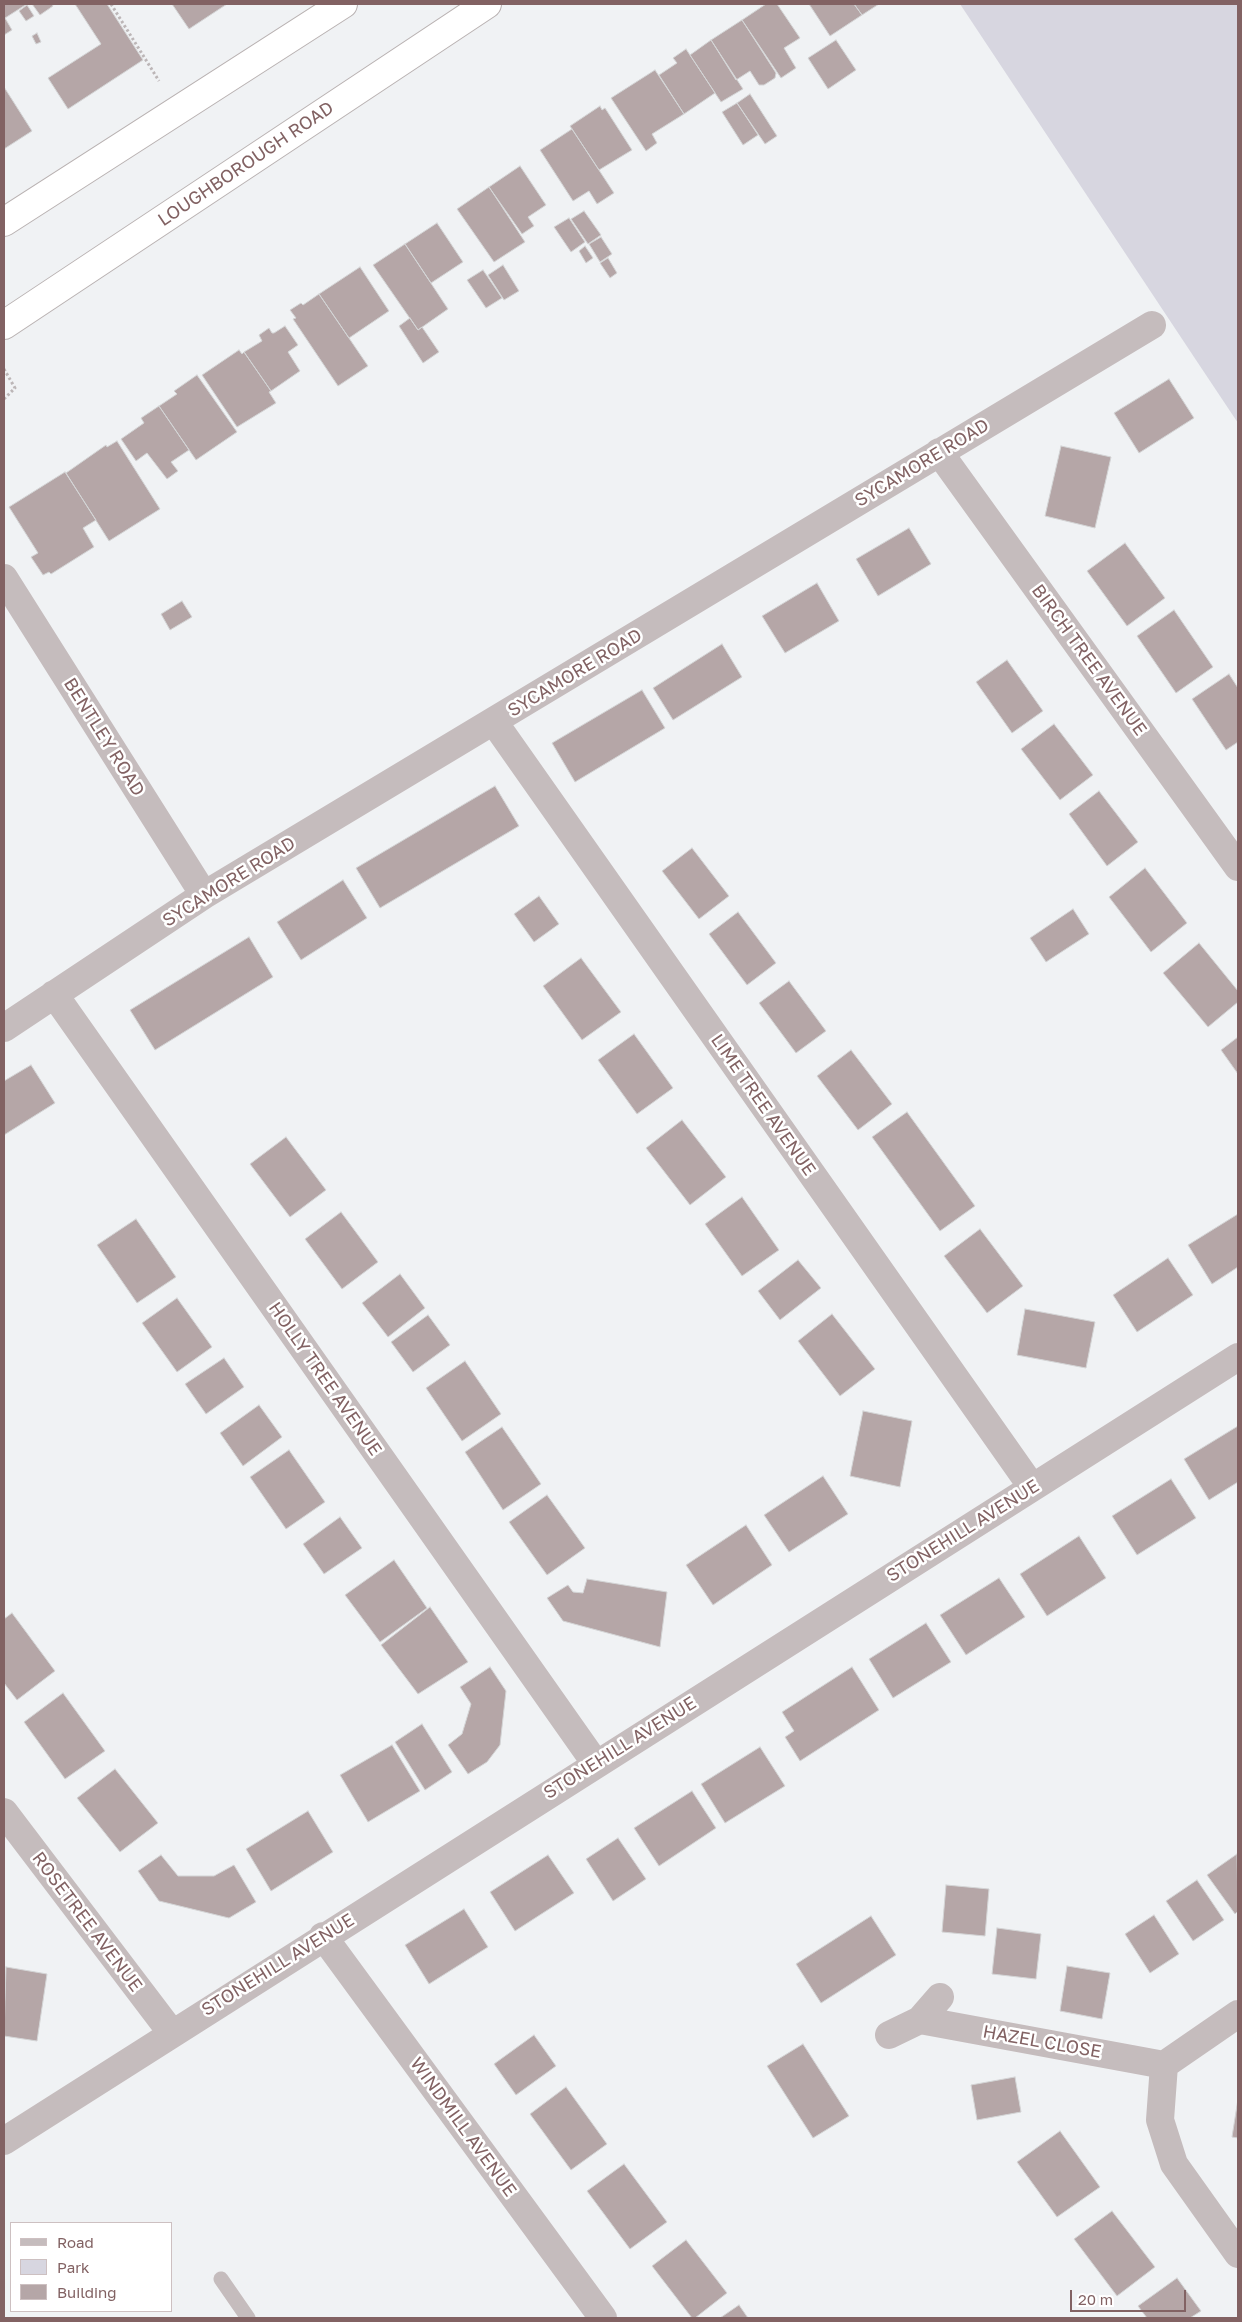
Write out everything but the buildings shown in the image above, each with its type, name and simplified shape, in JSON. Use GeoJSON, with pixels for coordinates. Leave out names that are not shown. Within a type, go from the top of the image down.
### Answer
{"type":"FeatureCollection","features":[{"type":"Feature","properties":{"kind":"highway"},"geometry":{"type":"LineString","coordinates":[[4,222],[343,4]]}},
{"type":"Feature","properties":{"kind":"highway","name":"LOUGHBOROUGH ROAD"},"geometry":{"type":"LineString","coordinates":[[4,325],[487,4]]}},
{"type":"Feature","properties":{"kind":"street","name":"SYCAMORE ROAD"},"geometry":{"type":"LineString","coordinates":[[4,1028],[204,895],[1152,325]]}},
{"type":"Feature","properties":{"kind":"street","name":"BIRCH TREE AVENUE"},"geometry":{"type":"LineString","coordinates":[[939,452],[1238,867]]}},
{"type":"Feature","properties":{"kind":"street","name":"BENTLEY ROAD"},"geometry":{"type":"LineString","coordinates":[[4,578],[204,895]]}},
{"type":"Feature","properties":{"kind":"street","name":"LIME TREE AVENUE"},"geometry":{"type":"LineString","coordinates":[[494,722],[1032,1487]]}},
{"type":"Feature","properties":{"kind":"street","name":"HOLLY TREE AVENUE"},"geometry":{"type":"LineString","coordinates":[[54,994],[596,1764]]}},
{"type":"Feature","properties":{"kind":"street","name":"STONEHILL AVENUE"},"geometry":{"type":"LineString","coordinates":[[4,2141],[171,2032],[1238,1357]]}},
{"type":"Feature","properties":{"kind":"street","name":"ROSETREE AVENUE"},"geometry":{"type":"LineString","coordinates":[[4,1812],[171,2032]]}},
{"type":"Feature","properties":{"kind":"street","name":"WINDMILL AVENUE"},"geometry":{"type":"LineString","coordinates":[[323,1936],[603,2318]]}},
{"type":"Feature","properties":{"kind":"street"},"geometry":{"type":"LineString","coordinates":[[889,2035],[920,2020],[940,1997]]}},
{"type":"Feature","properties":{"kind":"street"},"geometry":{"type":"LineString","coordinates":[[1238,2014],[1164,2065],[1160,2120],[1174,2164],[1238,2254]]}},
{"type":"Feature","properties":{"kind":"street","name":"HAZEL CLOSE"},"geometry":{"type":"LineString","coordinates":[[920,2020],[1164,2065]]}},
{"type":"Feature","properties":{"kind":"lane"},"geometry":{"type":"LineString","coordinates":[[221,2279],[248,2318]]}},
{"type":"Feature","properties":{"kind":"path"},"geometry":{"type":"LineString","coordinates":[[111,4],[162,86]]}},
{"type":"Feature","properties":{"kind":"path"},"geometry":{"type":"LineString","coordinates":[[4,369],[15,388],[4,399]]}},
{"type":"Feature","properties":{"kind":"green space"},"geometry":{"type":"Polygon","coordinates":[[[960,4],[1238,4],[1238,423],[1194,357],[960,4]]]}}]}
